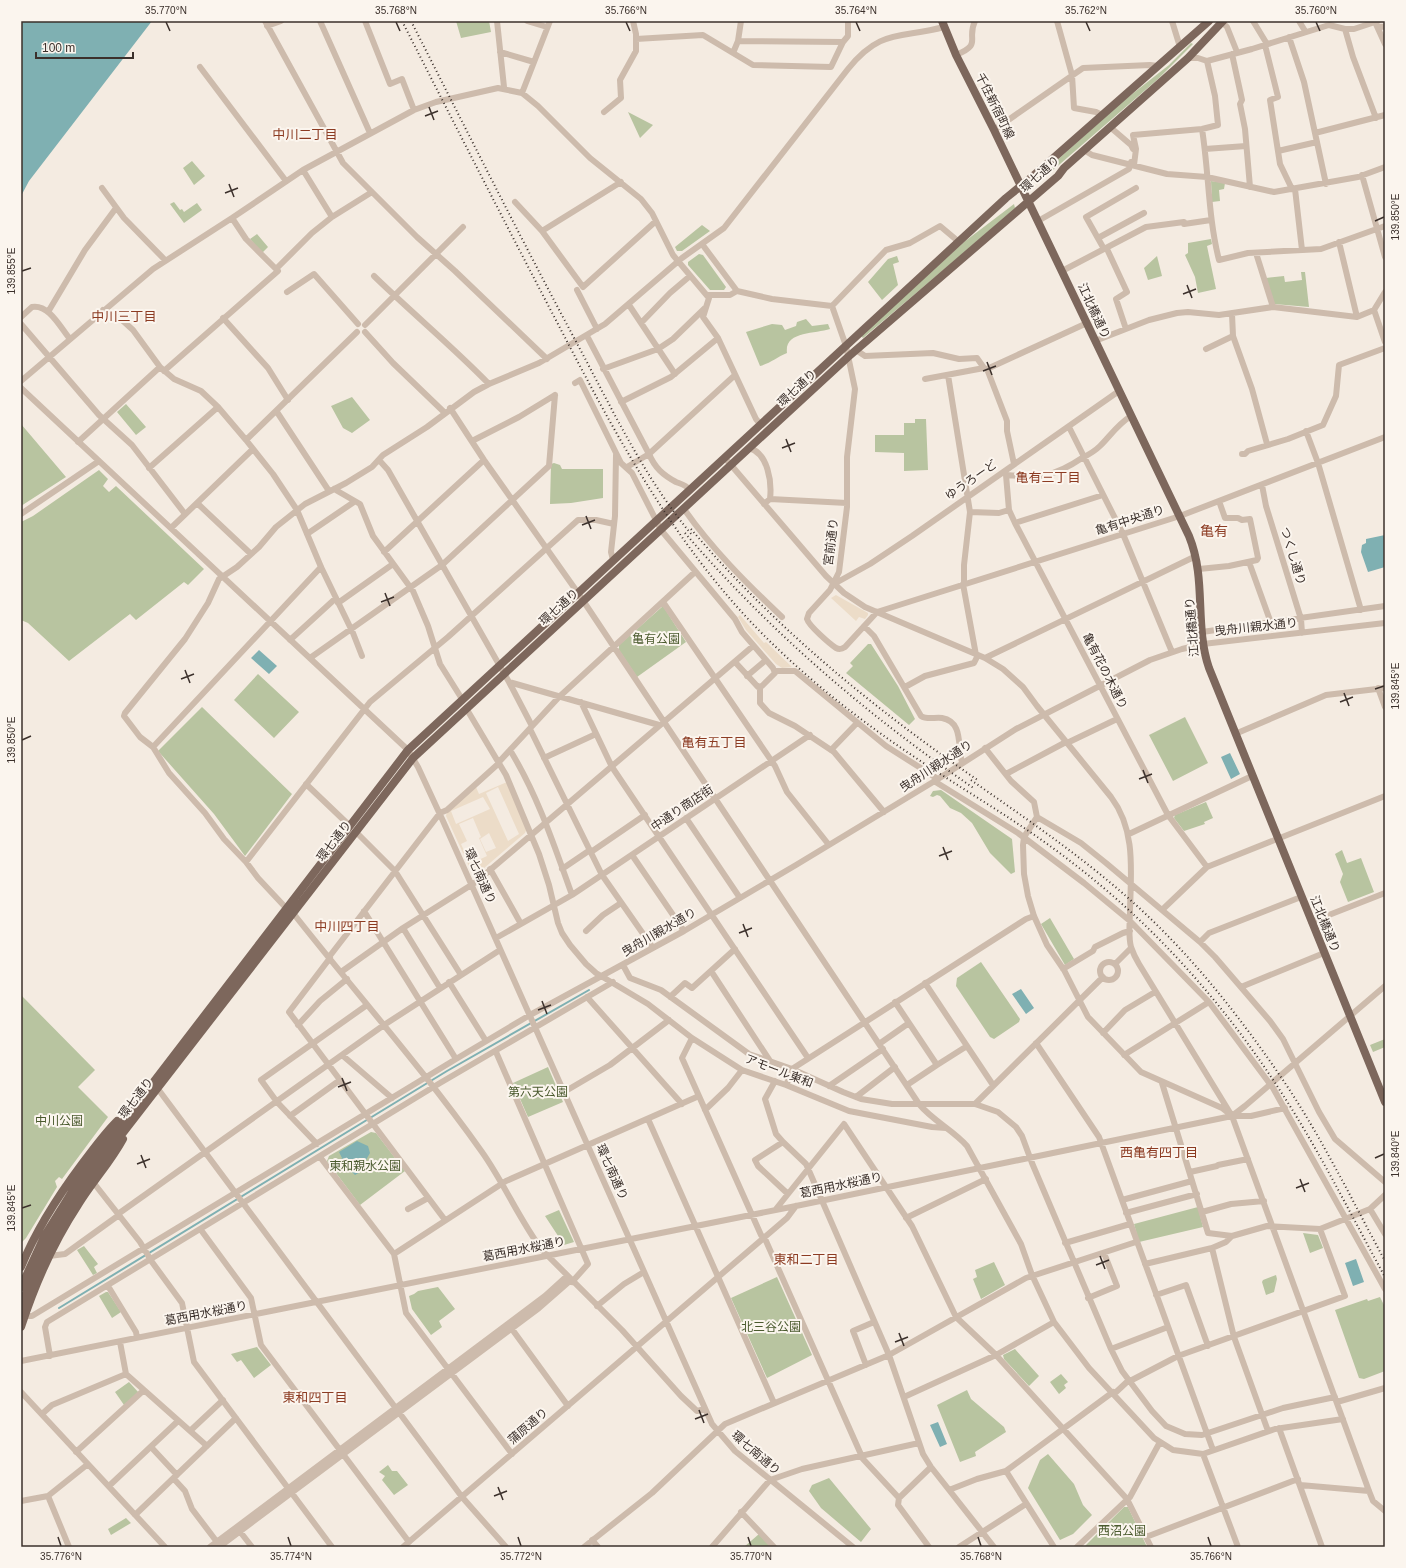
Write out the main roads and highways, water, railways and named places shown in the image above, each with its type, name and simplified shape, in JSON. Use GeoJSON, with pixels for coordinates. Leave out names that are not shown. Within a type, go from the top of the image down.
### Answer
{"type":"FeatureCollection","features":[{"type":"Feature","properties":{"kind":"main road","name":"環七通り"},"geometry":{"type":"LineString","coordinates":[[21,1307],[36,1269],[51,1238],[98,1159],[135,1118],[158,1089],[290,911],[350,826],[408,750],[1006,198],[1209,21]]}},
{"type":"Feature","properties":{"kind":"main road","name":"環七通り"},"geometry":{"type":"LineString","coordinates":[[21,1287],[37,1250],[56,1215],[98,1159],[132,1109],[290,911],[356,832],[413,758],[848,357],[1028,201],[1188,58],[1223,21]]}},
{"type":"Feature","properties":{"kind":"main road","name":"千住新宿町線"},"geometry":{"type":"LineString","coordinates":[[943,24],[956,56],[1028,201]]}},
{"type":"Feature","properties":{"kind":"main road","name":"江北橋通り"},"geometry":{"type":"LineString","coordinates":[[1028,201],[1180,516],[1196,556],[1199,569],[1203,644],[1210,672],[1385,1102]]}},
{"type":"Feature","properties":{"kind":"main road"},"geometry":{"type":"LineString","coordinates":[[21,1267],[24,1255],[65,1187],[102,1137],[132,1109]]}},
{"type":"Feature","properties":{"kind":"main road"},"geometry":{"type":"LineString","coordinates":[[21,1327],[49,1256],[70,1217],[93,1182],[117,1150],[135,1118]]}},
{"type":"Feature","properties":{"kind":"water"},"geometry":{"type":"Polygon","coordinates":[[[21,21],[152,21],[29,181],[21,196],[21,21]]]}},
{"type":"Feature","properties":{"kind":"water"},"geometry":{"type":"Polygon","coordinates":[[[1385,535],[1385,567],[1368,572],[1361,552],[1362,545],[1366,543],[1366,539],[1385,535]]]}},
{"type":"Feature","properties":{"kind":"water"},"geometry":{"type":"Polygon","coordinates":[[[259,650],[277,666],[269,674],[251,658],[259,650]]]}},
{"type":"Feature","properties":{"kind":"water"},"geometry":{"type":"Polygon","coordinates":[[[1230,753],[1240,774],[1231,779],[1221,757],[1230,753]]]}},
{"type":"Feature","properties":{"kind":"water"},"geometry":{"type":"Polygon","coordinates":[[[1021,989],[1034,1008],[1026,1014],[1012,994],[1021,989]]]}},
{"type":"Feature","properties":{"kind":"water"},"geometry":{"type":"Polygon","coordinates":[[[357,1141],[368,1146],[370,1153],[366,1160],[364,1170],[355,1175],[348,1168],[343,1168],[340,1162],[342,1158],[339,1152],[357,1141]]]}},
{"type":"Feature","properties":{"kind":"water"},"geometry":{"type":"Polygon","coordinates":[[[1356,1259],[1364,1282],[1353,1286],[1345,1263],[1356,1259]]]}},
{"type":"Feature","properties":{"kind":"water"},"geometry":{"type":"Polygon","coordinates":[[[938,1422],[947,1444],[940,1447],[930,1425],[938,1422]]]}},
{"type":"Feature","properties":{"kind":"waterway"},"geometry":{"type":"LineString","coordinates":[[59,1308],[447,1071],[589,990]]}},
{"type":"Feature","properties":{"kind":"railway"},"geometry":{"type":"LineString","coordinates":[[402,21],[579,365],[621,442],[668,516],[720,587],[749,620],[789,660],[832,697],[901,748],[1056,850],[1104,888],[1161,941],[1213,998],[1237,1029],[1281,1092],[1322,1161],[1385,1277]]}},
{"type":"Feature","properties":{"kind":"railway"},"geometry":{"type":"LineString","coordinates":[[411,21],[516,227],[618,421],[645,469],[675,514],[692,535]]}},
{"type":"Feature","properties":{"kind":"railway"},"geometry":{"type":"LineString","coordinates":[[691,529],[756,599],[826,664],[901,725],[979,781]]}},
{"type":"Feature","properties":{"kind":"railway"},"geometry":{"type":"LineString","coordinates":[[685,533],[751,604],[822,671],[896,732],[975,789]]}},
{"type":"Feature","properties":{"kind":"railway"},"geometry":{"type":"LineString","coordinates":[[971,780],[1089,865],[1134,903],[1191,961],[1225,1001],[1257,1043],[1301,1107],[1326,1150],[1385,1261]]}},
{"type":"Feature","properties":{"kind":"district","name":"中川二丁目"},"geometry":{"type":"Point","coordinates":[305,134]}},
{"type":"Feature","properties":{"kind":"district","name":"中川三丁目"},"geometry":{"type":"Point","coordinates":[124,316]}},
{"type":"Feature","properties":{"kind":"district","name":"亀有三丁目"},"geometry":{"type":"Point","coordinates":[1048,477]}},
{"type":"Feature","properties":{"kind":"district","name":"亀有"},"geometry":{"type":"Point","coordinates":[1214,531]}},
{"type":"Feature","properties":{"kind":"district","name":"亀有五丁目"},"geometry":{"type":"Point","coordinates":[714,742]}},
{"type":"Feature","properties":{"kind":"district","name":"中川四丁目"},"geometry":{"type":"Point","coordinates":[347,926]}},
{"type":"Feature","properties":{"kind":"district","name":"西亀有四丁目"},"geometry":{"type":"Point","coordinates":[1159,1152]}},
{"type":"Feature","properties":{"kind":"district","name":"東和二丁目"},"geometry":{"type":"Point","coordinates":[806,1259]}},
{"type":"Feature","properties":{"kind":"district","name":"東和四丁目"},"geometry":{"type":"Point","coordinates":[315,1397]}},
{"type":"Feature","properties":{"kind":"park label","name":"亀有公園"},"geometry":{"type":"Point","coordinates":[656,639]}},
{"type":"Feature","properties":{"kind":"park label","name":"第六天公園"},"geometry":{"type":"Point","coordinates":[538,1092]}},
{"type":"Feature","properties":{"kind":"park label","name":"中川公園"},"geometry":{"type":"Point","coordinates":[59,1121]}},
{"type":"Feature","properties":{"kind":"park label","name":"東和親水公園"},"geometry":{"type":"Point","coordinates":[365,1166]}},
{"type":"Feature","properties":{"kind":"park label","name":"北三谷公園"},"geometry":{"type":"Point","coordinates":[771,1327]}},
{"type":"Feature","properties":{"kind":"park label","name":"西沼公園"},"geometry":{"type":"Point","coordinates":[1122,1531]}}]}
